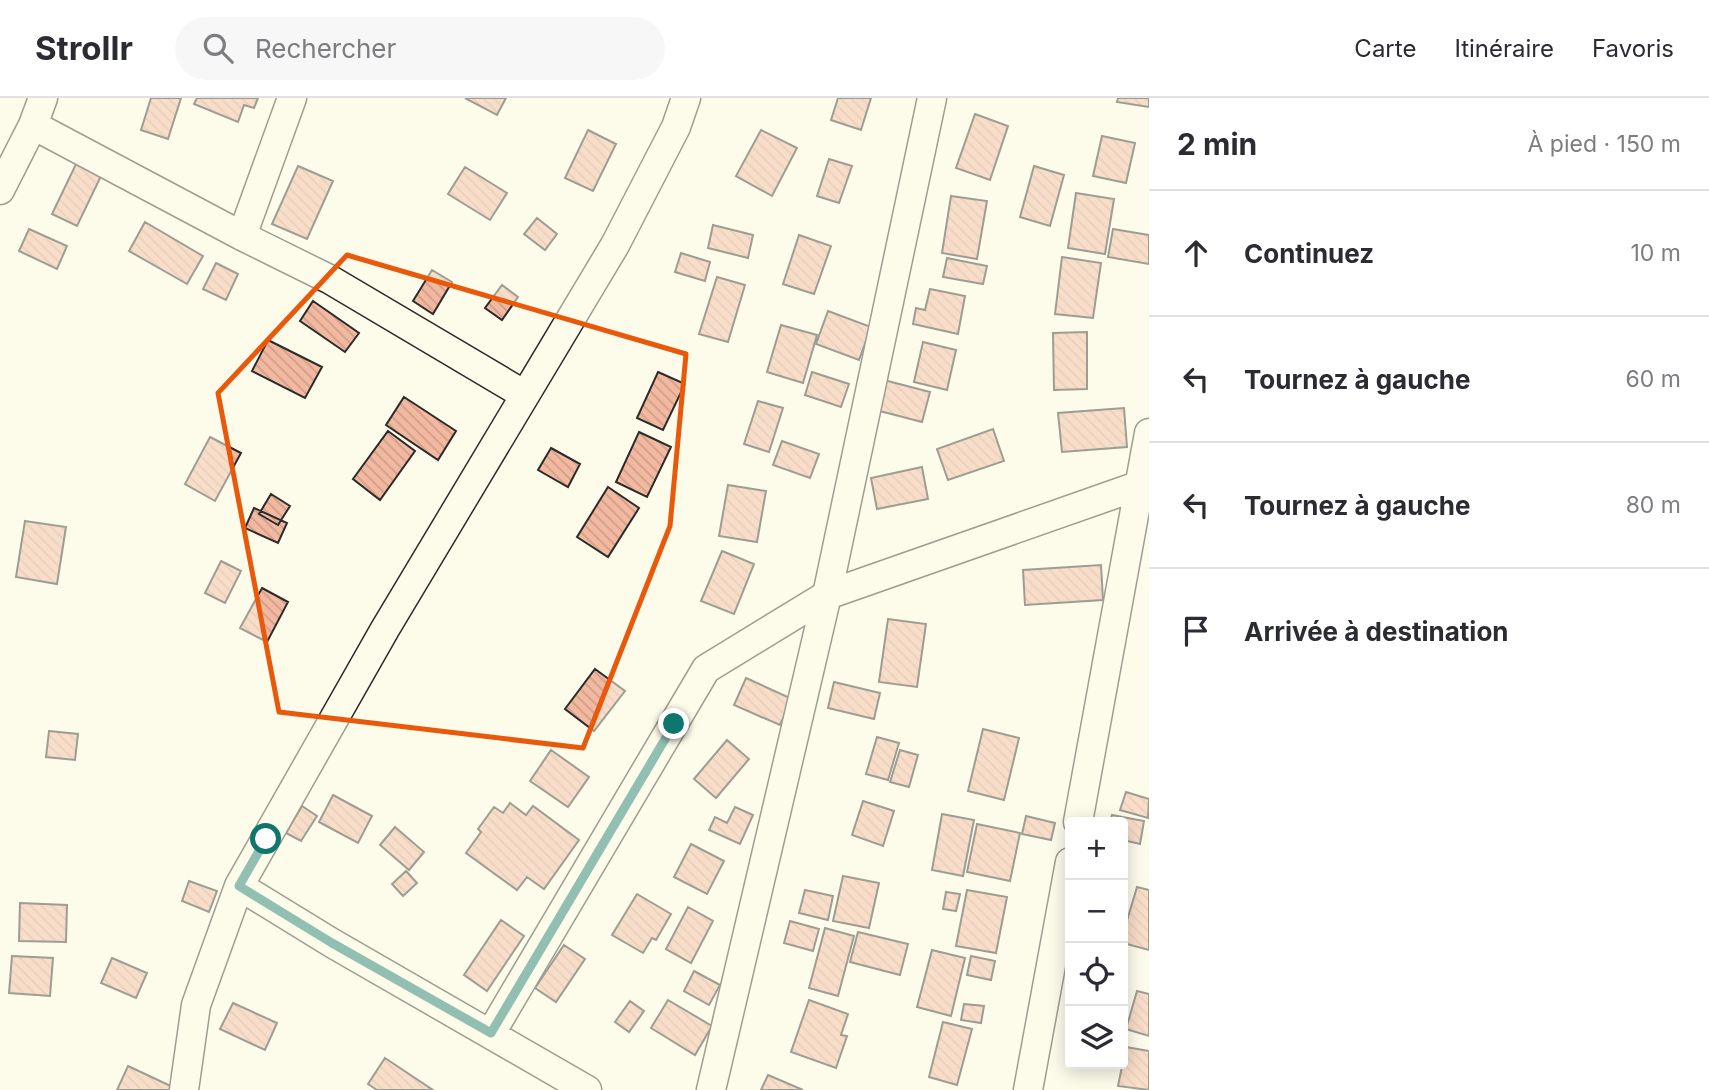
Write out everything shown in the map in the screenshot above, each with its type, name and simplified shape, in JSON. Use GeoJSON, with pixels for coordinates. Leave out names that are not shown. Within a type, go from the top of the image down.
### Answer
{"type":"FeatureCollection","features":[{"type":"Feature","properties":{"kind":"street"},"geometry":{"type":"LineString","coordinates":[[0,190],[33,125],[43,98]]}},
{"type":"Feature","properties":{"kind":"street"},"geometry":{"type":"LineString","coordinates":[[242,236],[292,98]]}},
{"type":"Feature","properties":{"kind":"street"},"geometry":{"type":"LineString","coordinates":[[184,1090],[196,1005],[239,886],[386,629],[615,245],[676,127],[686,98]]}},
{"type":"Feature","properties":{"kind":"street"},"geometry":{"type":"LineString","coordinates":[[711,1090],[827,595],[932,98]]}},
{"type":"Feature","properties":{"kind":"street"},"geometry":{"type":"LineString","coordinates":[[33,125],[329,279],[525,395]]}},
{"type":"Feature","properties":{"kind":"street"},"geometry":{"type":"LineString","coordinates":[[1078,817],[1144,484],[1149,433]]}},
{"type":"Feature","properties":{"kind":"street"},"geometry":{"type":"LineString","coordinates":[[491,1033],[706,669],[827,595],[1144,484]]}},
{"type":"Feature","properties":{"kind":"street"},"geometry":{"type":"LineString","coordinates":[[1028,1090],[1067,880]]}},
{"type":"Feature","properties":{"kind":"street"},"geometry":{"type":"LineString","coordinates":[[239,886],[332,943],[587,1090]]}},
{"type":"Feature","properties":{"kind":"highlighted area"},"geometry":{"type":"Polygon","coordinates":[[[347,255],[686,354],[670,526],[583,748],[279,712],[218,393],[347,255]]]}},
{"type":"Feature","properties":{"kind":"building"},"geometry":{"type":"Polygon","coordinates":[[[151,98],[181,98],[168,139],[141,130],[151,98]]]}},
{"type":"Feature","properties":{"kind":"building"},"geometry":{"type":"Polygon","coordinates":[[[197,98],[258,98],[254,108],[244,105],[238,122],[194,104],[197,98]]]}},
{"type":"Feature","properties":{"kind":"building"},"geometry":{"type":"Polygon","coordinates":[[[465,98],[506,98],[497,115],[465,98]]]}},
{"type":"Feature","properties":{"kind":"building"},"geometry":{"type":"Polygon","coordinates":[[[838,98],[871,98],[861,130],[831,120],[838,98]]]}},
{"type":"Feature","properties":{"kind":"building"},"geometry":{"type":"Polygon","coordinates":[[[1118,98],[1149,98],[1149,107],[1117,102],[1118,98]]]}},
{"type":"Feature","properties":{"kind":"building"},"geometry":{"type":"Polygon","coordinates":[[[975,114],[1008,126],[990,180],[956,168],[975,114]]]}},
{"type":"Feature","properties":{"kind":"building"},"geometry":{"type":"Polygon","coordinates":[[[588,130],[616,144],[593,191],[565,178],[588,130]]]}},
{"type":"Feature","properties":{"kind":"building"},"geometry":{"type":"Polygon","coordinates":[[[761,130],[797,148],[772,196],[736,176],[761,130]]]}},
{"type":"Feature","properties":{"kind":"building"},"geometry":{"type":"Polygon","coordinates":[[[1102,136],[1135,143],[1126,183],[1093,176],[1102,136]]]}},
{"type":"Feature","properties":{"kind":"building"},"geometry":{"type":"Polygon","coordinates":[[[829,159],[852,166],[839,203],[817,196],[829,159]]]}},
{"type":"Feature","properties":{"kind":"building"},"geometry":{"type":"Polygon","coordinates":[[[76,164],[101,176],[77,226],[52,214],[76,164]]]}},
{"type":"Feature","properties":{"kind":"building"},"geometry":{"type":"Polygon","coordinates":[[[298,166],[333,181],[307,239],[272,224],[298,166]]]}},
{"type":"Feature","properties":{"kind":"building"},"geometry":{"type":"Polygon","coordinates":[[[1034,166],[1064,175],[1050,226],[1020,217],[1034,166]]]}},
{"type":"Feature","properties":{"kind":"building"},"geometry":{"type":"Polygon","coordinates":[[[465,167],[507,193],[490,220],[448,194],[465,167]]]}},
{"type":"Feature","properties":{"kind":"building"},"geometry":{"type":"Polygon","coordinates":[[[1076,193],[1114,199],[1105,254],[1068,248],[1076,193]]]}},
{"type":"Feature","properties":{"kind":"building"},"geometry":{"type":"Polygon","coordinates":[[[951,196],[987,201],[977,259],[942,253],[951,196]]]}},
{"type":"Feature","properties":{"kind":"building"},"geometry":{"type":"Polygon","coordinates":[[[537,218],[557,234],[545,250],[524,234],[537,218]]]}},
{"type":"Feature","properties":{"kind":"building"},"geometry":{"type":"Polygon","coordinates":[[[145,222],[203,256],[187,284],[129,251],[145,222]]]}},
{"type":"Feature","properties":{"kind":"building"},"geometry":{"type":"Polygon","coordinates":[[[713,225],[753,235],[748,258],[708,248],[713,225]]]}},
{"type":"Feature","properties":{"kind":"building"},"geometry":{"type":"Polygon","coordinates":[[[29,229],[67,246],[57,269],[19,251],[29,229]]]}},
{"type":"Feature","properties":{"kind":"building"},"geometry":{"type":"Polygon","coordinates":[[[1113,229],[1149,235],[1149,264],[1108,257],[1113,229]]]}},
{"type":"Feature","properties":{"kind":"building"},"geometry":{"type":"Polygon","coordinates":[[[799,235],[831,246],[814,294],[783,284],[799,235]]]}},
{"type":"Feature","properties":{"kind":"building"},"geometry":{"type":"Polygon","coordinates":[[[681,253],[710,262],[705,281],[675,272],[681,253]]]}},
{"type":"Feature","properties":{"kind":"building"},"geometry":{"type":"Polygon","coordinates":[[[1062,257],[1101,263],[1093,318],[1055,314],[1062,257]]]}},
{"type":"Feature","properties":{"kind":"building"},"geometry":{"type":"Polygon","coordinates":[[[947,258],[987,266],[983,284],[943,277],[947,258]]]}},
{"type":"Feature","properties":{"kind":"building"},"geometry":{"type":"Polygon","coordinates":[[[216,263],[238,274],[226,300],[203,289],[216,263]]]}},
{"type":"Feature","properties":{"kind":"building"},"geometry":{"type":"Polygon","coordinates":[[[432,270],[452,282],[433,314],[413,301],[432,270]]]}},
{"type":"Feature","properties":{"kind":"building"},"geometry":{"type":"Polygon","coordinates":[[[717,277],[745,285],[728,342],[699,334],[717,277]]]}},
{"type":"Feature","properties":{"kind":"building"},"geometry":{"type":"Polygon","coordinates":[[[502,285],[518,297],[502,320],[485,308],[502,285]]]}},
{"type":"Feature","properties":{"kind":"building"},"geometry":{"type":"Polygon","coordinates":[[[930,289],[965,296],[958,334],[913,324],[916,308],[925,310],[930,289]]]}},
{"type":"Feature","properties":{"kind":"building"},"geometry":{"type":"Polygon","coordinates":[[[313,301],[359,333],[345,352],[300,321],[313,301]]]}},
{"type":"Feature","properties":{"kind":"building"},"geometry":{"type":"Polygon","coordinates":[[[828,311],[871,327],[859,360],[816,344],[828,311]]]}},
{"type":"Feature","properties":{"kind":"building"},"geometry":{"type":"Polygon","coordinates":[[[781,325],[817,335],[803,383],[767,372],[781,325]]]}},
{"type":"Feature","properties":{"kind":"building"},"geometry":{"type":"Polygon","coordinates":[[[1087,332],[1087,389],[1054,390],[1053,333],[1087,332]]]}},
{"type":"Feature","properties":{"kind":"building"},"geometry":{"type":"Polygon","coordinates":[[[268,340],[322,367],[305,398],[252,371],[268,340]]]}},
{"type":"Feature","properties":{"kind":"building"},"geometry":{"type":"Polygon","coordinates":[[[923,342],[956,350],[947,390],[914,382],[923,342]]]}},
{"type":"Feature","properties":{"kind":"building"},"geometry":{"type":"Polygon","coordinates":[[[658,372],[685,384],[663,430],[637,418],[658,372]]]}},
{"type":"Feature","properties":{"kind":"building"},"geometry":{"type":"Polygon","coordinates":[[[812,372],[849,384],[841,407],[805,395],[812,372]]]}},
{"type":"Feature","properties":{"kind":"building"},"geometry":{"type":"Polygon","coordinates":[[[880,379],[930,392],[922,422],[872,409],[880,379]]]}},
{"type":"Feature","properties":{"kind":"building"},"geometry":{"type":"Polygon","coordinates":[[[404,397],[456,431],[438,460],[386,425],[404,397]]]}},
{"type":"Feature","properties":{"kind":"building"},"geometry":{"type":"Polygon","coordinates":[[[758,401],[783,408],[769,452],[744,444],[758,401]]]}},
{"type":"Feature","properties":{"kind":"building"},"geometry":{"type":"Polygon","coordinates":[[[1124,408],[1127,447],[1062,452],[1058,413],[1124,408]]]}},
{"type":"Feature","properties":{"kind":"building"},"geometry":{"type":"Polygon","coordinates":[[[993,429],[1004,461],[948,480],[937,449],[993,429]]]}},
{"type":"Feature","properties":{"kind":"building"},"geometry":{"type":"Polygon","coordinates":[[[388,431],[415,451],[380,500],[353,479],[388,431]]]}},
{"type":"Feature","properties":{"kind":"building"},"geometry":{"type":"Polygon","coordinates":[[[639,432],[671,447],[647,497],[616,482],[639,432]]]}},
{"type":"Feature","properties":{"kind":"building"},"geometry":{"type":"Polygon","coordinates":[[[210,437],[241,453],[215,501],[185,484],[210,437]]]}},
{"type":"Feature","properties":{"kind":"building"},"geometry":{"type":"Polygon","coordinates":[[[782,441],[819,454],[810,478],[773,465],[782,441]]]}},
{"type":"Feature","properties":{"kind":"building"},"geometry":{"type":"Polygon","coordinates":[[[551,448],[580,464],[568,487],[538,470],[551,448]]]}},
{"type":"Feature","properties":{"kind":"building"},"geometry":{"type":"Polygon","coordinates":[[[922,467],[928,499],[877,509],[871,478],[922,467]]]}},
{"type":"Feature","properties":{"kind":"building"},"geometry":{"type":"Polygon","coordinates":[[[728,485],[766,491],[757,542],[719,536],[728,485]]]}},
{"type":"Feature","properties":{"kind":"building"},"geometry":{"type":"Polygon","coordinates":[[[608,487],[639,508],[608,557],[577,537],[608,487]]]}},
{"type":"Feature","properties":{"kind":"building"},"geometry":{"type":"Polygon","coordinates":[[[271,494],[290,506],[278,525],[259,514],[271,494]]]}},
{"type":"Feature","properties":{"kind":"building"},"geometry":{"type":"Polygon","coordinates":[[[254,508],[287,523],[278,543],[245,528],[254,508]]]}},
{"type":"Feature","properties":{"kind":"building"},"geometry":{"type":"Polygon","coordinates":[[[25,521],[66,527],[57,584],[16,577],[25,521]]]}},
{"type":"Feature","properties":{"kind":"building"},"geometry":{"type":"Polygon","coordinates":[[[722,551],[754,564],[734,614],[701,601],[722,551]]]}},
{"type":"Feature","properties":{"kind":"building"},"geometry":{"type":"Polygon","coordinates":[[[221,561],[241,571],[225,603],[205,593],[221,561]]]}},
{"type":"Feature","properties":{"kind":"building"},"geometry":{"type":"Polygon","coordinates":[[[1101,565],[1103,600],[1025,605],[1023,570],[1101,565]]]}},
{"type":"Feature","properties":{"kind":"building"},"geometry":{"type":"Polygon","coordinates":[[[262,588],[288,602],[267,642],[240,628],[262,588]]]}},
{"type":"Feature","properties":{"kind":"building"},"geometry":{"type":"Polygon","coordinates":[[[888,619],[926,624],[917,687],[879,682],[888,619]]]}},
{"type":"Feature","properties":{"kind":"building"},"geometry":{"type":"Polygon","coordinates":[[[595,669],[625,691],[594,731],[565,709],[595,669]]]}},
{"type":"Feature","properties":{"kind":"building"},"geometry":{"type":"Polygon","coordinates":[[[746,678],[792,699],[780,725],[734,705],[746,678]]]}},
{"type":"Feature","properties":{"kind":"building"},"geometry":{"type":"Polygon","coordinates":[[[834,682],[880,693],[874,719],[828,708],[834,682]]]}},
{"type":"Feature","properties":{"kind":"building"},"geometry":{"type":"Polygon","coordinates":[[[983,729],[1019,738],[1004,800],[968,791],[983,729]]]}},
{"type":"Feature","properties":{"kind":"building"},"geometry":{"type":"Polygon","coordinates":[[[49,731],[78,734],[75,760],[46,757],[49,731]]]}},
{"type":"Feature","properties":{"kind":"building"},"geometry":{"type":"Polygon","coordinates":[[[877,737],[899,743],[888,780],[866,774],[877,737]]]}},
{"type":"Feature","properties":{"kind":"building"},"geometry":{"type":"Polygon","coordinates":[[[727,740],[749,759],[716,798],[694,779],[727,740]]]}},
{"type":"Feature","properties":{"kind":"building"},"geometry":{"type":"Polygon","coordinates":[[[551,750],[589,777],[568,807],[530,781],[551,750]]]}},
{"type":"Feature","properties":{"kind":"building"},"geometry":{"type":"Polygon","coordinates":[[[900,750],[918,755],[909,787],[890,782],[900,750]]]}},
{"type":"Feature","properties":{"kind":"building"},"geometry":{"type":"Polygon","coordinates":[[[1126,792],[1149,799],[1148,818],[1120,810],[1126,792]]]}},
{"type":"Feature","properties":{"kind":"building"},"geometry":{"type":"Polygon","coordinates":[[[333,795],[372,816],[358,843],[319,822],[333,795]]]}},
{"type":"Feature","properties":{"kind":"building"},"geometry":{"type":"Polygon","coordinates":[[[863,801],[894,811],[883,846],[852,835],[863,801]]]}},
{"type":"Feature","properties":{"kind":"building"},"geometry":{"type":"Polygon","coordinates":[[[510,803],[526,815],[533,806],[579,840],[544,889],[527,877],[517,890],[466,853],[481,832],[478,829],[494,807],[503,813],[510,803]]]}},
{"type":"Feature","properties":{"kind":"building"},"geometry":{"type":"Polygon","coordinates":[[[302,806],[317,816],[301,841],[286,833],[302,806]]]}},
{"type":"Feature","properties":{"kind":"building"},"geometry":{"type":"Polygon","coordinates":[[[735,807],[753,815],[740,844],[709,830],[715,817],[727,823],[735,807]]]}},
{"type":"Feature","properties":{"kind":"building"},"geometry":{"type":"Polygon","coordinates":[[[942,814],[974,820],[963,876],[932,870],[942,814]]]}},
{"type":"Feature","properties":{"kind":"building"},"geometry":{"type":"Polygon","coordinates":[[[1026,816],[1055,823],[1051,840],[1022,834],[1026,816]]]}},
{"type":"Feature","properties":{"kind":"building"},"geometry":{"type":"Polygon","coordinates":[[[1128,818],[1144,821],[1140,844],[1128,841],[1128,818]]]}},
{"type":"Feature","properties":{"kind":"building"},"geometry":{"type":"Polygon","coordinates":[[[977,824],[1020,833],[1010,881],[967,872],[977,824]]]}},
{"type":"Feature","properties":{"kind":"building"},"geometry":{"type":"Polygon","coordinates":[[[395,827],[424,852],[409,870],[380,845],[395,827]]]}},
{"type":"Feature","properties":{"kind":"building"},"geometry":{"type":"Polygon","coordinates":[[[691,844],[724,861],[707,894],[674,877],[691,844]]]}},
{"type":"Feature","properties":{"kind":"building"},"geometry":{"type":"Polygon","coordinates":[[[406,871],[417,883],[403,896],[392,884],[406,871]]]}},
{"type":"Feature","properties":{"kind":"building"},"geometry":{"type":"Polygon","coordinates":[[[843,876],[879,883],[869,928],[833,921],[843,876]]]}},
{"type":"Feature","properties":{"kind":"building"},"geometry":{"type":"Polygon","coordinates":[[[189,881],[217,891],[209,912],[182,901],[189,881]]]}},
{"type":"Feature","properties":{"kind":"building"},"geometry":{"type":"Polygon","coordinates":[[[1137,887],[1149,890],[1149,950],[1128,944],[1128,917],[1137,887]]]}},
{"type":"Feature","properties":{"kind":"building"},"geometry":{"type":"Polygon","coordinates":[[[805,890],[833,896],[828,920],[799,913],[805,890]]]}},
{"type":"Feature","properties":{"kind":"building"},"geometry":{"type":"Polygon","coordinates":[[[967,890],[1007,897],[996,953],[956,946],[967,890]]]}},
{"type":"Feature","properties":{"kind":"building"},"geometry":{"type":"Polygon","coordinates":[[[946,892],[960,894],[956,911],[943,909],[946,892]]]}},
{"type":"Feature","properties":{"kind":"building"},"geometry":{"type":"Polygon","coordinates":[[[637,894],[671,914],[656,940],[652,938],[643,953],[612,935],[637,894]]]}},
{"type":"Feature","properties":{"kind":"building"},"geometry":{"type":"Polygon","coordinates":[[[20,903],[67,905],[66,942],[19,941],[20,903]]]}},
{"type":"Feature","properties":{"kind":"building"},"geometry":{"type":"Polygon","coordinates":[[[688,907],[713,921],[691,963],[666,949],[688,907]]]}},
{"type":"Feature","properties":{"kind":"building"},"geometry":{"type":"Polygon","coordinates":[[[501,920],[524,936],[487,991],[464,975],[501,920]]]}},
{"type":"Feature","properties":{"kind":"building"},"geometry":{"type":"Polygon","coordinates":[[[790,921],[819,929],[813,951],[784,943],[790,921]]]}},
{"type":"Feature","properties":{"kind":"building"},"geometry":{"type":"Polygon","coordinates":[[[825,928],[854,936],[838,996],[809,988],[825,928]]]}},
{"type":"Feature","properties":{"kind":"building"},"geometry":{"type":"Polygon","coordinates":[[[858,932],[908,944],[900,975],[850,962],[858,932]]]}},
{"type":"Feature","properties":{"kind":"building"},"geometry":{"type":"Polygon","coordinates":[[[564,945],[585,959],[556,1002],[535,988],[564,945]]]}},
{"type":"Feature","properties":{"kind":"building"},"geometry":{"type":"Polygon","coordinates":[[[932,950],[965,958],[951,1016],[917,1007],[932,950]]]}},
{"type":"Feature","properties":{"kind":"building"},"geometry":{"type":"Polygon","coordinates":[[[12,956],[53,958],[50,996],[9,993],[12,956]]]}},
{"type":"Feature","properties":{"kind":"building"},"geometry":{"type":"Polygon","coordinates":[[[971,956],[995,961],[991,980],[967,975],[971,956]]]}},
{"type":"Feature","properties":{"kind":"building"},"geometry":{"type":"Polygon","coordinates":[[[112,958],[147,973],[136,998],[101,983],[112,958]]]}},
{"type":"Feature","properties":{"kind":"building"},"geometry":{"type":"Polygon","coordinates":[[[694,971],[720,985],[709,1005],[684,991],[694,971]]]}},
{"type":"Feature","properties":{"kind":"building"},"geometry":{"type":"Polygon","coordinates":[[[1137,991],[1149,994],[1149,1036],[1128,1030],[1137,991]]]}},
{"type":"Feature","properties":{"kind":"building"},"geometry":{"type":"Polygon","coordinates":[[[668,1000],[712,1026],[695,1055],[651,1028],[668,1000]]]}},
{"type":"Feature","properties":{"kind":"building"},"geometry":{"type":"Polygon","coordinates":[[[809,1000],[848,1014],[841,1035],[847,1036],[836,1068],[791,1052],[809,1000]]]}},
{"type":"Feature","properties":{"kind":"building"},"geometry":{"type":"Polygon","coordinates":[[[630,1001],[644,1011],[629,1032],[615,1022],[630,1001]]]}},
{"type":"Feature","properties":{"kind":"building"},"geometry":{"type":"Polygon","coordinates":[[[233,1003],[277,1023],[265,1050],[220,1029],[233,1003]]]}},
{"type":"Feature","properties":{"kind":"building"},"geometry":{"type":"Polygon","coordinates":[[[964,1004],[984,1006],[981,1023],[961,1020],[964,1004]]]}},
{"type":"Feature","properties":{"kind":"building"},"geometry":{"type":"Polygon","coordinates":[[[943,1022],[972,1029],[957,1085],[929,1077],[943,1022]]]}},
{"type":"Feature","properties":{"kind":"building"},"geometry":{"type":"Polygon","coordinates":[[[1128,1047],[1149,1051],[1149,1090],[1118,1086],[1121,1069],[1128,1069],[1128,1047]]]}},
{"type":"Feature","properties":{"kind":"building"},"geometry":{"type":"Polygon","coordinates":[[[385,1058],[433,1090],[377,1090],[368,1084],[385,1058]]]}},
{"type":"Feature","properties":{"kind":"building"},"geometry":{"type":"Polygon","coordinates":[[[128,1066],[175,1088],[117,1090],[128,1066]]]}},
{"type":"Feature","properties":{"kind":"building"},"geometry":{"type":"Polygon","coordinates":[[[768,1075],[803,1090],[761,1090],[768,1075]]]}},
{"type":"Feature","properties":{"kind":"route"},"geometry":{"type":"LineString","coordinates":[[266,839],[239,886],[332,943],[491,1033],[674,724]]}}]}
